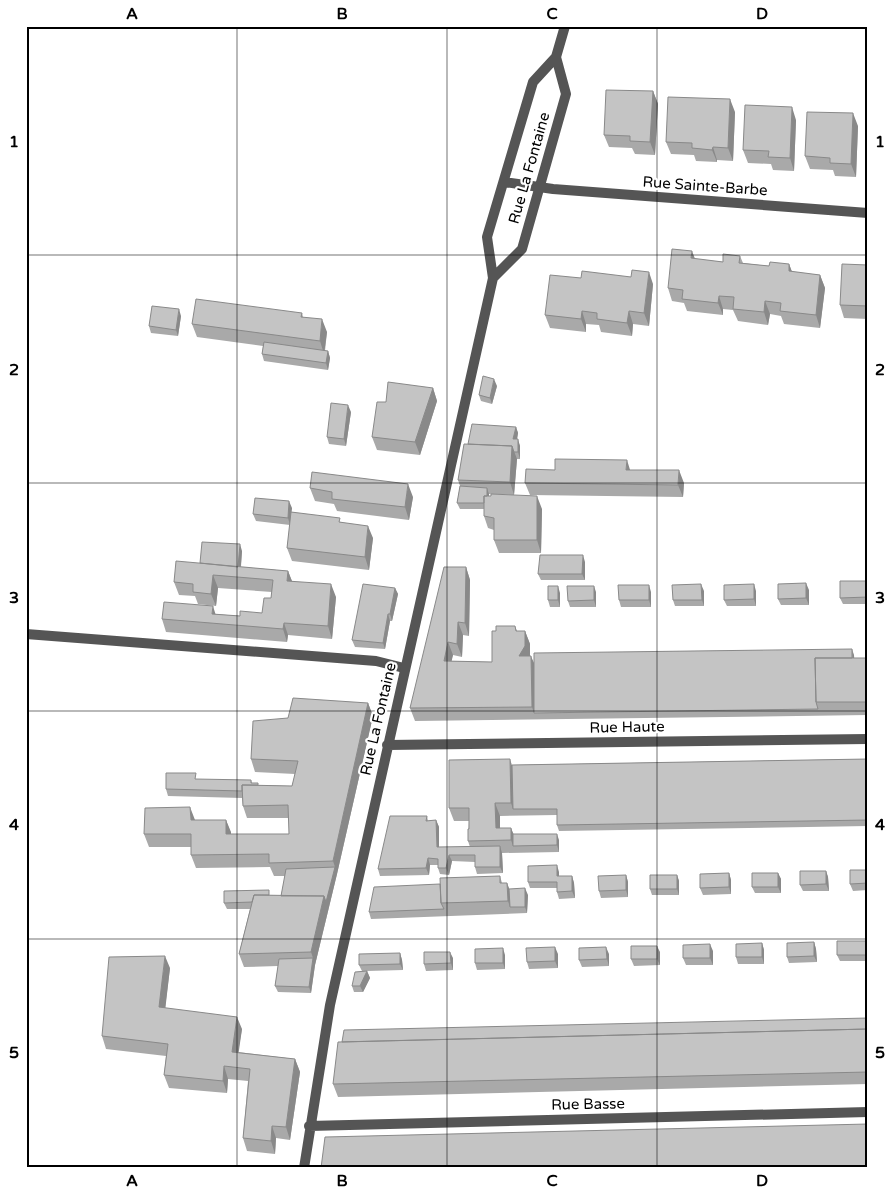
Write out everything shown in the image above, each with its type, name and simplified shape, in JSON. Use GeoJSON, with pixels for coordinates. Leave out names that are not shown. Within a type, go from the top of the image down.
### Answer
{"type":"FeatureCollection","features":[{"type":"Feature","properties":{"kind":"street","name":"Rue La Fontaine"},"geometry":{"type":"LineString","coordinates":[[304,1168],[309,1126],[330,1005],[404,668],[493,278],[487,237],[533,82],[556,57],[565,26]]}},
{"type":"Feature","properties":{"kind":"street","name":"Rue La Fontaine"},"geometry":{"type":"LineString","coordinates":[[493,278],[522,249],[566,94],[556,57]]}},
{"type":"Feature","properties":{"kind":"street","name":"Rue Sainte-Barbe"},"geometry":{"type":"LineString","coordinates":[[504,182],[539,188],[868,213]]}},
{"type":"Feature","properties":{"kind":"street"},"geometry":{"type":"LineString","coordinates":[[26,634],[376,661],[404,668]]}},
{"type":"Feature","properties":{"kind":"street","name":"Rue Haute"},"geometry":{"type":"LineString","coordinates":[[387,745],[868,738]]}},
{"type":"Feature","properties":{"kind":"street","name":"Rue Basse"},"geometry":{"type":"LineString","coordinates":[[309,1126],[868,1112]]}},
{"type":"Feature","properties":{"kind":"building"},"geometry":{"type":"Polygon","coordinates":[[[606,90],[653,91],[650,142],[630,141],[630,136],[604,135],[606,90]]]}},
{"type":"Feature","properties":{"kind":"building"},"geometry":{"type":"Polygon","coordinates":[[[668,97],[730,99],[728,148],[713,147],[712,150],[692,148],[692,143],[666,142],[668,97]]]}},
{"type":"Feature","properties":{"kind":"building"},"geometry":{"type":"Polygon","coordinates":[[[745,105],[792,107],[790,158],[768,157],[769,151],[743,150],[745,105]]]}},
{"type":"Feature","properties":{"kind":"building"},"geometry":{"type":"Polygon","coordinates":[[[807,112],[853,113],[851,164],[830,163],[830,158],[805,156],[807,112]]]}},
{"type":"Feature","properties":{"kind":"building"},"geometry":{"type":"Polygon","coordinates":[[[868,134],[868,165],[866,165],[868,134]]]}},
{"type":"Feature","properties":{"kind":"building"},"geometry":{"type":"Polygon","coordinates":[[[672,249],[692,251],[691,258],[723,262],[723,254],[740,256],[739,263],[769,266],[770,262],[789,264],[789,271],[820,275],[816,315],[780,311],[781,303],[765,301],[764,312],[733,309],[734,297],[719,296],[718,303],[682,299],[683,290],[668,288],[672,249]]]}},
{"type":"Feature","properties":{"kind":"building"},"geometry":{"type":"Polygon","coordinates":[[[842,264],[868,265],[868,306],[840,305],[842,264]]]}},
{"type":"Feature","properties":{"kind":"building"},"geometry":{"type":"Polygon","coordinates":[[[632,270],[649,272],[644,313],[629,311],[627,323],[597,319],[597,313],[582,311],[581,319],[545,315],[550,275],[581,278],[582,271],[631,277],[632,270]]]}},
{"type":"Feature","properties":{"kind":"building"},"geometry":{"type":"Polygon","coordinates":[[[196,299],[302,313],[301,317],[322,319],[320,341],[192,324],[196,299]]]}},
{"type":"Feature","properties":{"kind":"building"},"geometry":{"type":"Polygon","coordinates":[[[152,306],[179,309],[176,330],[149,326],[152,306]]]}},
{"type":"Feature","properties":{"kind":"building"},"geometry":{"type":"Polygon","coordinates":[[[264,342],[328,351],[326,363],[262,354],[264,342]]]}},
{"type":"Feature","properties":{"kind":"building"},"geometry":{"type":"Polygon","coordinates":[[[483,376],[494,379],[490,398],[479,395],[483,376]]]}},
{"type":"Feature","properties":{"kind":"building"},"geometry":{"type":"Polygon","coordinates":[[[388,382],[433,388],[415,442],[372,437],[377,402],[386,402],[388,382]]]}},
{"type":"Feature","properties":{"kind":"building"},"geometry":{"type":"Polygon","coordinates":[[[331,403],[348,405],[344,439],[327,437],[331,403]]]}},
{"type":"Feature","properties":{"kind":"building"},"geometry":{"type":"Polygon","coordinates":[[[472,424],[516,427],[513,439],[518,439],[518,452],[514,452],[512,446],[468,444],[472,424]]]}},
{"type":"Feature","properties":{"kind":"building"},"geometry":{"type":"Polygon","coordinates":[[[464,444],[512,446],[510,482],[458,480],[464,444]]]}},
{"type":"Feature","properties":{"kind":"building"},"geometry":{"type":"Polygon","coordinates":[[[555,459],[627,460],[626,470],[679,470],[678,485],[525,483],[526,469],[555,470],[555,459]]]}},
{"type":"Feature","properties":{"kind":"building"},"geometry":{"type":"Polygon","coordinates":[[[312,472],[408,484],[405,507],[332,499],[332,492],[310,488],[312,472]]]}},
{"type":"Feature","properties":{"kind":"building"},"geometry":{"type":"Polygon","coordinates":[[[460,486],[487,488],[487,496],[484,496],[484,503],[457,503],[460,486]]]}},
{"type":"Feature","properties":{"kind":"building"},"geometry":{"type":"Polygon","coordinates":[[[491,494],[537,496],[537,540],[494,540],[494,518],[484,516],[484,496],[491,496],[491,494]]]}},
{"type":"Feature","properties":{"kind":"building"},"geometry":{"type":"Polygon","coordinates":[[[255,498],[289,501],[288,518],[253,514],[255,498]]]}},
{"type":"Feature","properties":{"kind":"building"},"geometry":{"type":"Polygon","coordinates":[[[291,512],[340,518],[339,522],[368,526],[365,557],[287,548],[291,512]]]}},
{"type":"Feature","properties":{"kind":"building"},"geometry":{"type":"Polygon","coordinates":[[[202,542],[240,544],[238,567],[200,563],[202,542]]]}},
{"type":"Feature","properties":{"kind":"building"},"geometry":{"type":"Polygon","coordinates":[[[540,555],[583,555],[582,574],[538,574],[540,555]]]}},
{"type":"Feature","properties":{"kind":"building"},"geometry":{"type":"Polygon","coordinates":[[[176,561],[288,571],[287,581],[331,584],[328,626],[284,623],[283,629],[162,619],[164,602],[213,606],[212,614],[240,616],[240,611],[262,613],[264,598],[271,598],[273,580],[213,575],[211,594],[193,592],[193,584],[174,582],[176,561]]]}},
{"type":"Feature","properties":{"kind":"building"},"geometry":{"type":"Polygon","coordinates":[[[444,567],[466,567],[465,623],[458,622],[457,644],[448,642],[444,661],[492,662],[492,631],[496,631],[496,626],[515,626],[516,631],[525,631],[525,646],[519,656],[531,656],[532,707],[410,708],[444,567]]]}},
{"type":"Feature","properties":{"kind":"building"},"geometry":{"type":"Polygon","coordinates":[[[840,581],[867,581],[868,597],[840,598],[840,581]]]}},
{"type":"Feature","properties":{"kind":"building"},"geometry":{"type":"Polygon","coordinates":[[[806,583],[806,598],[778,599],[778,584],[806,583]]]}},
{"type":"Feature","properties":{"kind":"building"},"geometry":{"type":"Polygon","coordinates":[[[363,584],[395,588],[383,643],[352,640],[363,584]]]}},
{"type":"Feature","properties":{"kind":"building"},"geometry":{"type":"Polygon","coordinates":[[[701,584],[702,600],[673,600],[672,585],[701,584]]]}},
{"type":"Feature","properties":{"kind":"building"},"geometry":{"type":"Polygon","coordinates":[[[754,584],[754,599],[724,600],[724,585],[754,584]]]}},
{"type":"Feature","properties":{"kind":"building"},"geometry":{"type":"Polygon","coordinates":[[[618,585],[649,585],[649,600],[619,600],[618,585]]]}},
{"type":"Feature","properties":{"kind":"building"},"geometry":{"type":"Polygon","coordinates":[[[548,586],[558,586],[558,600],[548,600],[548,586]]]}},
{"type":"Feature","properties":{"kind":"building"},"geometry":{"type":"Polygon","coordinates":[[[567,586],[594,586],[594,600],[568,601],[567,586]]]}},
{"type":"Feature","properties":{"kind":"building"},"geometry":{"type":"Polygon","coordinates":[[[852,649],[852,658],[815,658],[816,702],[818,709],[534,713],[534,653],[852,649]]]}},
{"type":"Feature","properties":{"kind":"building"},"geometry":{"type":"Polygon","coordinates":[[[815,658],[868,658],[868,702],[816,702],[815,658]]]}},
{"type":"Feature","properties":{"kind":"building"},"geometry":{"type":"Polygon","coordinates":[[[293,698],[368,703],[333,861],[269,863],[269,854],[191,855],[191,834],[144,834],[145,808],[190,807],[191,820],[226,820],[226,834],[289,834],[288,805],[243,806],[242,785],[292,786],[298,761],[251,759],[253,721],[288,718],[293,698]]]}},
{"type":"Feature","properties":{"kind":"building"},"geometry":{"type":"Polygon","coordinates":[[[510,759],[511,803],[495,803],[496,828],[511,828],[511,840],[468,841],[469,808],[449,808],[449,760],[510,759]]]}},
{"type":"Feature","properties":{"kind":"building"},"geometry":{"type":"Polygon","coordinates":[[[868,759],[868,820],[557,825],[557,809],[513,809],[512,765],[868,759]]]}},
{"type":"Feature","properties":{"kind":"building"},"geometry":{"type":"Polygon","coordinates":[[[166,773],[196,773],[195,779],[251,780],[251,783],[258,783],[258,785],[242,785],[242,791],[166,789],[166,773]]]}},
{"type":"Feature","properties":{"kind":"building"},"geometry":{"type":"Polygon","coordinates":[[[390,816],[427,816],[426,821],[436,820],[437,847],[500,846],[500,867],[475,867],[475,855],[449,855],[446,868],[438,868],[438,859],[428,858],[426,868],[378,869],[390,816]]]}},
{"type":"Feature","properties":{"kind":"building"},"geometry":{"type":"Polygon","coordinates":[[[513,834],[557,834],[557,845],[513,846],[513,834]]]}},
{"type":"Feature","properties":{"kind":"building"},"geometry":{"type":"Polygon","coordinates":[[[557,865],[557,876],[572,876],[572,891],[557,892],[557,882],[528,882],[528,866],[557,865]]]}},
{"type":"Feature","properties":{"kind":"building"},"geometry":{"type":"Polygon","coordinates":[[[335,867],[326,902],[324,896],[281,896],[286,869],[335,867]]]}},
{"type":"Feature","properties":{"kind":"building"},"geometry":{"type":"Polygon","coordinates":[[[850,870],[868,870],[868,883],[850,884],[850,870]]]}},
{"type":"Feature","properties":{"kind":"building"},"geometry":{"type":"Polygon","coordinates":[[[800,871],[826,871],[826,884],[800,885],[800,871]]]}},
{"type":"Feature","properties":{"kind":"building"},"geometry":{"type":"Polygon","coordinates":[[[729,873],[729,887],[700,888],[700,874],[729,873]]]}},
{"type":"Feature","properties":{"kind":"building"},"geometry":{"type":"Polygon","coordinates":[[[752,873],[778,873],[778,887],[752,887],[752,873]]]}},
{"type":"Feature","properties":{"kind":"building"},"geometry":{"type":"Polygon","coordinates":[[[626,875],[626,890],[599,891],[598,876],[626,875]]]}},
{"type":"Feature","properties":{"kind":"building"},"geometry":{"type":"Polygon","coordinates":[[[650,875],[677,875],[677,889],[650,889],[650,875]]]}},
{"type":"Feature","properties":{"kind":"building"},"geometry":{"type":"Polygon","coordinates":[[[500,876],[500,883],[507,883],[508,901],[441,903],[440,878],[500,876]]]}},
{"type":"Feature","properties":{"kind":"building"},"geometry":{"type":"Polygon","coordinates":[[[440,884],[441,903],[444,909],[369,912],[374,887],[440,884]]]}},
{"type":"Feature","properties":{"kind":"building"},"geometry":{"type":"Polygon","coordinates":[[[525,888],[525,907],[510,907],[509,889],[525,888]]]}},
{"type":"Feature","properties":{"kind":"building"},"geometry":{"type":"Polygon","coordinates":[[[269,890],[269,895],[254,895],[252,902],[224,903],[224,891],[269,890]]]}},
{"type":"Feature","properties":{"kind":"building"},"geometry":{"type":"Polygon","coordinates":[[[254,895],[324,896],[311,952],[239,954],[254,895]]]}},
{"type":"Feature","properties":{"kind":"building"},"geometry":{"type":"Polygon","coordinates":[[[837,941],[866,941],[866,955],[837,955],[837,941]]]}},
{"type":"Feature","properties":{"kind":"building"},"geometry":{"type":"Polygon","coordinates":[[[814,942],[814,956],[787,957],[787,943],[814,942]]]}},
{"type":"Feature","properties":{"kind":"building"},"geometry":{"type":"Polygon","coordinates":[[[762,943],[762,957],[736,957],[736,944],[762,943]]]}},
{"type":"Feature","properties":{"kind":"building"},"geometry":{"type":"Polygon","coordinates":[[[710,944],[710,958],[683,958],[683,945],[710,944]]]}},
{"type":"Feature","properties":{"kind":"building"},"geometry":{"type":"Polygon","coordinates":[[[631,946],[657,946],[657,959],[631,959],[631,946]]]}},
{"type":"Feature","properties":{"kind":"building"},"geometry":{"type":"Polygon","coordinates":[[[555,947],[555,961],[527,962],[526,948],[555,947]]]}},
{"type":"Feature","properties":{"kind":"building"},"geometry":{"type":"Polygon","coordinates":[[[606,947],[607,959],[579,960],[579,948],[606,947]]]}},
{"type":"Feature","properties":{"kind":"building"},"geometry":{"type":"Polygon","coordinates":[[[503,948],[503,963],[475,963],[475,949],[503,948]]]}},
{"type":"Feature","properties":{"kind":"building"},"geometry":{"type":"Polygon","coordinates":[[[424,952],[450,952],[451,963],[424,964],[424,952]]]}},
{"type":"Feature","properties":{"kind":"building"},"geometry":{"type":"Polygon","coordinates":[[[400,953],[400,964],[359,965],[359,954],[400,953]]]}},
{"type":"Feature","properties":{"kind":"building"},"geometry":{"type":"Polygon","coordinates":[[[165,956],[159,1007],[237,1017],[232,1052],[295,1059],[286,1127],[272,1126],[271,1141],[243,1138],[250,1069],[224,1066],[223,1081],[164,1075],[168,1044],[102,1036],[109,957],[165,956]]]}},
{"type":"Feature","properties":{"kind":"building"},"geometry":{"type":"Polygon","coordinates":[[[313,958],[309,987],[275,986],[279,959],[313,958]]]}},
{"type":"Feature","properties":{"kind":"building"},"geometry":{"type":"Polygon","coordinates":[[[367,971],[360,986],[352,986],[355,972],[367,971]]]}},
{"type":"Feature","properties":{"kind":"building"},"geometry":{"type":"Polygon","coordinates":[[[868,1018],[868,1029],[342,1042],[344,1030],[868,1018]]]}},
{"type":"Feature","properties":{"kind":"building"},"geometry":{"type":"Polygon","coordinates":[[[868,1029],[868,1072],[333,1084],[338,1042],[868,1029]]]}},
{"type":"Feature","properties":{"kind":"building"},"geometry":{"type":"Polygon","coordinates":[[[868,1124],[868,1168],[321,1168],[325,1137],[868,1124]]]}}]}
